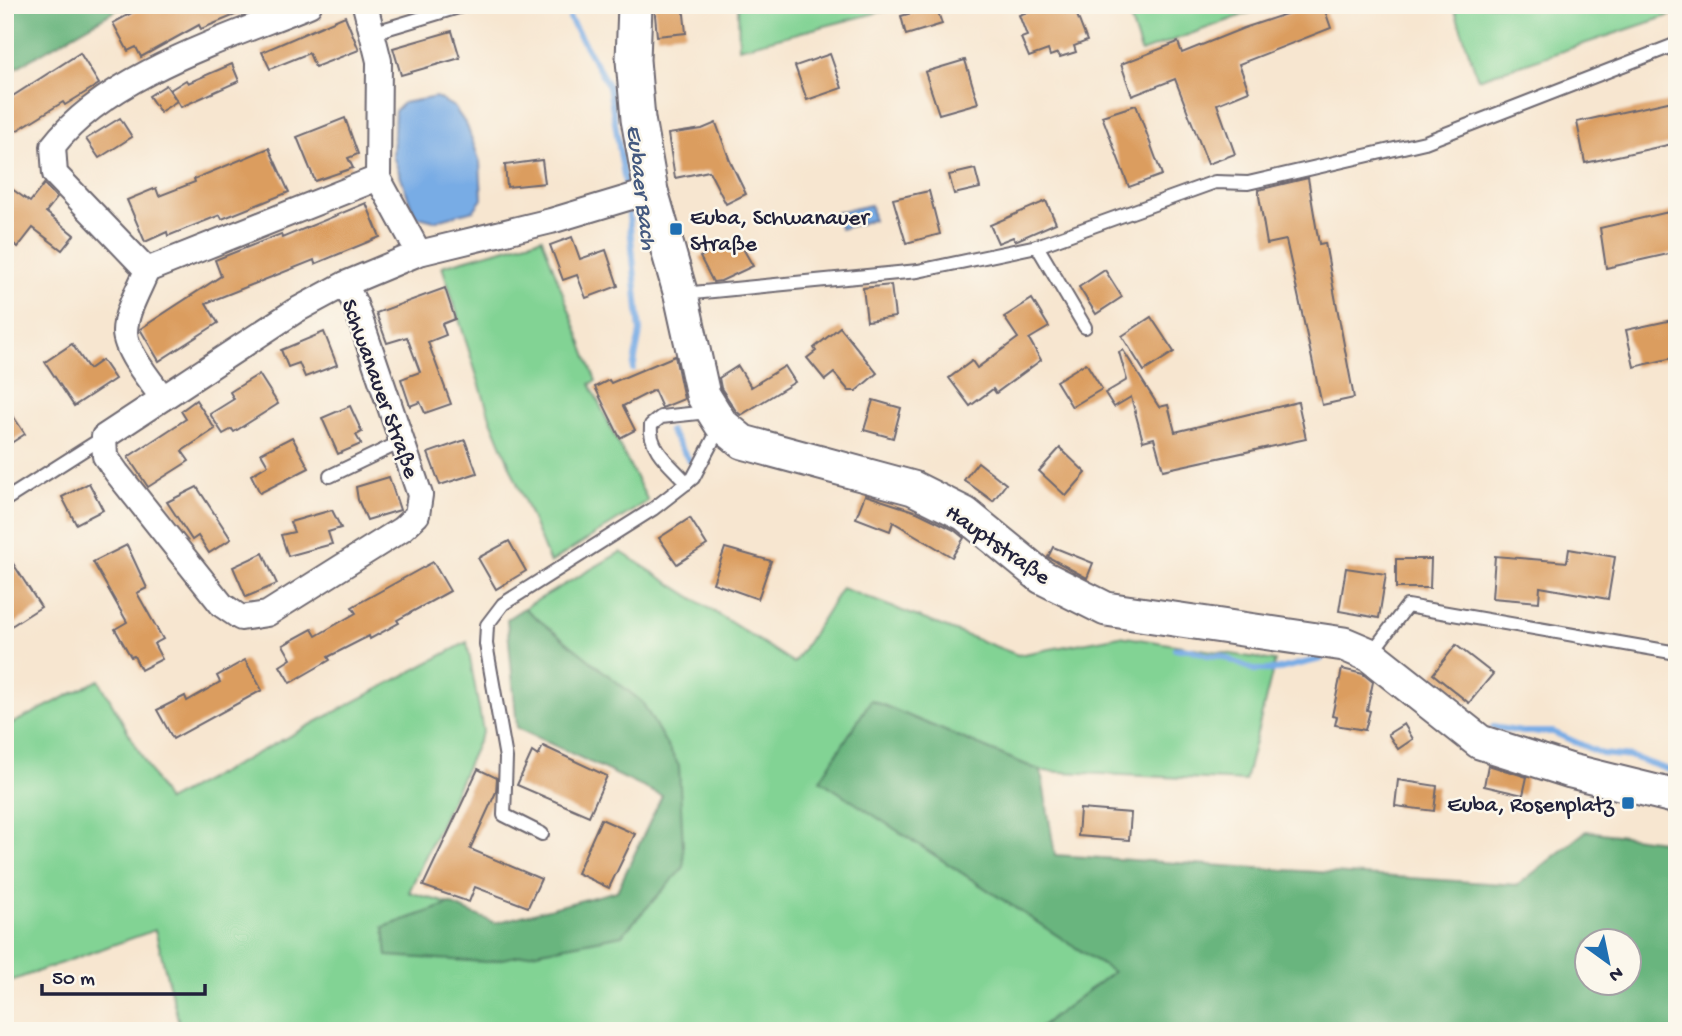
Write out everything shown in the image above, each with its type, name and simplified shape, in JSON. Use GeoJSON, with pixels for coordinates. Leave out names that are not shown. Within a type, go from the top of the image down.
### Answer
{"type":"FeatureCollection","features":[{"type":"Feature","properties":{"kind":"street"},"geometry":{"type":"LineString","coordinates":[[147,270],[55,174],[53,146],[67,127],[142,76],[309,5]]}},
{"type":"Feature","properties":{"kind":"street"},"geometry":{"type":"LineString","coordinates":[[365,5],[379,61],[378,178],[419,253]]}},
{"type":"Feature","properties":{"kind":"street"},"geometry":{"type":"LineString","coordinates":[[635,5],[633,60],[646,192],[681,295],[703,395],[717,418]]}},
{"type":"Feature","properties":{"kind":"street"},"geometry":{"type":"LineString","coordinates":[[163,398],[136,361],[125,333],[147,270],[378,178]]}},
{"type":"Feature","properties":{"kind":"street","name":"Schwanauer Straße"},"geometry":{"type":"LineString","coordinates":[[345,284],[355,304],[420,495],[417,515],[402,529],[267,614],[241,618],[222,605],[117,473],[105,456],[104,437],[295,311],[345,284],[419,253],[551,221],[646,192]]}},
{"type":"Feature","properties":{"kind":"street","name":"Hauptstraße"},"geometry":{"type":"LineString","coordinates":[[717,418],[743,442],[913,488],[965,514],[1042,577],[1106,608],[1343,644],[1370,655],[1480,742],[1571,771],[1677,797]]}},
{"type":"Feature","properties":{"kind":"lane"},"geometry":{"type":"LineString","coordinates":[[372,33],[465,5]]}},
{"type":"Feature","properties":{"kind":"lane"},"geometry":{"type":"LineString","coordinates":[[681,295],[918,271],[1037,246],[1215,182],[1248,183],[1425,142],[1677,44]]}},
{"type":"Feature","properties":{"kind":"lane"},"geometry":{"type":"LineString","coordinates":[[1037,246],[1085,327]]}},
{"type":"Feature","properties":{"kind":"lane"},"geometry":{"type":"LineString","coordinates":[[541,834],[503,815],[506,758],[486,644],[487,625],[503,604],[653,509],[687,483],[693,478],[717,418],[661,417],[651,425],[650,435],[655,447],[687,483]]}},
{"type":"Feature","properties":{"kind":"lane","name":"Schwanauer Straße"},"geometry":{"type":"LineString","coordinates":[[5,500],[104,437]]}},
{"type":"Feature","properties":{"kind":"lane"},"geometry":{"type":"LineString","coordinates":[[330,476],[403,441]]}},
{"type":"Feature","properties":{"kind":"lane"},"geometry":{"type":"LineString","coordinates":[[1370,655],[1407,606],[1677,653]]}},
{"type":"Feature","properties":{"kind":"green space"},"geometry":{"type":"Polygon","coordinates":[[[5,5],[125,5],[5,74],[5,5]]]}},
{"type":"Feature","properties":{"kind":"green space"},"geometry":{"type":"Polygon","coordinates":[[[738,5],[907,5],[739,48],[738,5]]]}},
{"type":"Feature","properties":{"kind":"green space"},"geometry":{"type":"Polygon","coordinates":[[[1126,5],[1271,5],[1141,52],[1126,5]]]}},
{"type":"Feature","properties":{"kind":"green space"},"geometry":{"type":"Polygon","coordinates":[[[1453,5],[1677,5],[1677,13],[1478,79],[1453,5]]]}},
{"type":"Feature","properties":{"kind":"green space"},"geometry":{"type":"Polygon","coordinates":[[[542,238],[596,381],[590,384],[648,501],[550,563],[491,420],[442,266],[542,238]]]}},
{"type":"Feature","properties":{"kind":"green space"},"geometry":{"type":"Polygon","coordinates":[[[621,552],[794,663],[842,588],[1018,655],[1120,636],[1275,661],[1245,781],[1041,771],[871,701],[821,780],[1113,972],[1035,1031],[181,1031],[155,930],[5,983],[5,727],[99,680],[167,801],[467,642],[483,731],[409,892],[450,904],[384,927],[487,962],[684,867],[642,703],[524,608],[621,552]]]}},
{"type":"Feature","properties":{"kind":"green space"},"geometry":{"type":"Polygon","coordinates":[[[524,608],[642,702],[679,766],[684,867],[622,935],[487,962],[387,956],[384,927],[450,904],[495,923],[617,891],[662,796],[517,728],[507,619],[524,608]]]}},
{"type":"Feature","properties":{"kind":"green space"},"geometry":{"type":"Polygon","coordinates":[[[871,700],[1041,771],[1055,855],[1518,885],[1586,831],[1677,843],[1677,1031],[1035,1031],[1113,972],[820,780],[871,700]]]}},
{"type":"Feature","properties":{"kind":"water"},"geometry":{"type":"Polygon","coordinates":[[[436,97],[454,107],[467,126],[480,162],[482,199],[474,210],[434,221],[415,216],[393,156],[395,111],[403,103],[436,97]]]}},
{"type":"Feature","properties":{"kind":"water"},"geometry":{"type":"Polygon","coordinates":[[[871,205],[873,220],[840,229],[837,212],[871,205]]]}},
{"type":"Feature","properties":{"kind":"building"},"geometry":{"type":"Polygon","coordinates":[[[146,5],[257,6],[201,29],[199,25],[141,57],[136,47],[128,51],[113,23],[146,5]]]}},
{"type":"Feature","properties":{"kind":"building"},"geometry":{"type":"Polygon","coordinates":[[[654,5],[683,5],[686,33],[657,36],[654,5]]]}},
{"type":"Feature","properties":{"kind":"building"},"geometry":{"type":"Polygon","coordinates":[[[1031,5],[1063,5],[1066,13],[1075,10],[1087,41],[1074,46],[1076,52],[1060,57],[1058,53],[1050,56],[1048,50],[1029,57],[1021,38],[1027,36],[1019,15],[1033,10],[1031,5]]]}},
{"type":"Feature","properties":{"kind":"building"},"geometry":{"type":"Polygon","coordinates":[[[1313,5],[1323,5],[1331,28],[1239,64],[1249,91],[1217,104],[1235,154],[1208,164],[1175,79],[1132,96],[1121,64],[1178,42],[1182,53],[1244,28],[1313,5]]]}},
{"type":"Feature","properties":{"kind":"building"},"geometry":{"type":"Polygon","coordinates":[[[936,6],[942,24],[906,35],[901,16],[936,6]]]}},
{"type":"Feature","properties":{"kind":"building"},"geometry":{"type":"Polygon","coordinates":[[[345,16],[359,50],[315,67],[309,53],[270,69],[262,52],[345,16]]]}},
{"type":"Feature","properties":{"kind":"building"},"geometry":{"type":"Polygon","coordinates":[[[452,31],[460,58],[401,75],[393,48],[452,31]]]}},
{"type":"Feature","properties":{"kind":"building"},"geometry":{"type":"Polygon","coordinates":[[[80,53],[99,84],[16,131],[5,115],[5,101],[80,53]]]}},
{"type":"Feature","properties":{"kind":"building"},"geometry":{"type":"Polygon","coordinates":[[[830,54],[842,88],[807,100],[795,66],[830,54]]]}},
{"type":"Feature","properties":{"kind":"building"},"geometry":{"type":"Polygon","coordinates":[[[965,60],[978,103],[939,114],[925,72],[965,60]]]}},
{"type":"Feature","properties":{"kind":"building"},"geometry":{"type":"Polygon","coordinates":[[[232,64],[239,81],[181,107],[170,90],[186,80],[188,83],[232,64]]]}},
{"type":"Feature","properties":{"kind":"building"},"geometry":{"type":"Polygon","coordinates":[[[166,85],[177,101],[160,112],[149,96],[166,85]]]}},
{"type":"Feature","properties":{"kind":"building"},"geometry":{"type":"Polygon","coordinates":[[[1677,100],[1677,143],[1585,163],[1577,122],[1677,100]]]}},
{"type":"Feature","properties":{"kind":"building"},"geometry":{"type":"Polygon","coordinates":[[[1136,105],[1162,175],[1129,187],[1102,116],[1136,105]]]}},
{"type":"Feature","properties":{"kind":"building"},"geometry":{"type":"Polygon","coordinates":[[[120,118],[132,137],[99,158],[86,139],[120,118]]]}},
{"type":"Feature","properties":{"kind":"building"},"geometry":{"type":"Polygon","coordinates":[[[345,118],[358,154],[348,158],[353,168],[315,181],[297,137],[345,118]]]}},
{"type":"Feature","properties":{"kind":"building"},"geometry":{"type":"Polygon","coordinates":[[[716,123],[746,194],[726,204],[709,171],[675,178],[668,134],[702,129],[716,123]]]}},
{"type":"Feature","properties":{"kind":"building"},"geometry":{"type":"Polygon","coordinates":[[[269,148],[289,192],[222,219],[220,215],[168,236],[167,232],[145,242],[127,200],[156,188],[159,196],[269,148]]]}},
{"type":"Feature","properties":{"kind":"building"},"geometry":{"type":"Polygon","coordinates":[[[542,160],[545,183],[507,187],[505,165],[542,160]]]}},
{"type":"Feature","properties":{"kind":"building"},"geometry":{"type":"Polygon","coordinates":[[[975,169],[980,188],[954,194],[949,175],[975,169]]]}},
{"type":"Feature","properties":{"kind":"building"},"geometry":{"type":"Polygon","coordinates":[[[1308,178],[1319,244],[1325,243],[1354,398],[1322,405],[1286,240],[1267,244],[1258,190],[1308,178]]]}},
{"type":"Feature","properties":{"kind":"building"},"geometry":{"type":"Polygon","coordinates":[[[5,184],[30,202],[44,184],[57,198],[46,212],[74,235],[62,250],[33,228],[18,247],[5,237],[5,184]]]}},
{"type":"Feature","properties":{"kind":"building"},"geometry":{"type":"Polygon","coordinates":[[[929,191],[940,234],[906,243],[893,199],[929,191]]]}},
{"type":"Feature","properties":{"kind":"building"},"geometry":{"type":"Polygon","coordinates":[[[1046,201],[1056,223],[1015,241],[1013,237],[998,243],[990,225],[1046,201]]]}},
{"type":"Feature","properties":{"kind":"building"},"geometry":{"type":"Polygon","coordinates":[[[366,203],[380,237],[315,264],[314,260],[206,303],[218,323],[159,361],[140,329],[221,276],[215,260],[281,234],[282,238],[366,203]]]}},
{"type":"Feature","properties":{"kind":"building"},"geometry":{"type":"Polygon","coordinates":[[[1677,210],[1677,252],[1606,268],[1600,228],[1677,210]]]}},
{"type":"Feature","properties":{"kind":"building"},"geometry":{"type":"Polygon","coordinates":[[[572,237],[580,259],[606,250],[618,286],[586,298],[577,275],[563,280],[550,245],[572,237]]]}},
{"type":"Feature","properties":{"kind":"building"},"geometry":{"type":"Polygon","coordinates":[[[737,238],[753,266],[713,282],[700,257],[737,238]]]}},
{"type":"Feature","properties":{"kind":"building"},"geometry":{"type":"Polygon","coordinates":[[[1105,270],[1122,297],[1096,314],[1079,287],[1105,270]]]}},
{"type":"Feature","properties":{"kind":"building"},"geometry":{"type":"Polygon","coordinates":[[[891,285],[895,317],[867,321],[863,288],[891,285]]]}},
{"type":"Feature","properties":{"kind":"building"},"geometry":{"type":"Polygon","coordinates":[[[445,288],[455,319],[442,324],[446,335],[428,342],[451,404],[425,413],[420,402],[410,406],[401,379],[420,372],[407,337],[387,343],[376,313],[445,288]]]}},
{"type":"Feature","properties":{"kind":"building"},"geometry":{"type":"Polygon","coordinates":[[[1032,299],[1049,327],[1029,339],[1041,360],[996,393],[993,389],[970,406],[949,378],[972,361],[977,368],[1018,338],[1004,317],[1032,299]]]}},
{"type":"Feature","properties":{"kind":"building"},"geometry":{"type":"Polygon","coordinates":[[[1151,317],[1174,352],[1144,371],[1122,336],[1151,317]]]}},
{"type":"Feature","properties":{"kind":"building"},"geometry":{"type":"Polygon","coordinates":[[[1677,319],[1677,357],[1634,367],[1626,330],[1677,319]]]}},
{"type":"Feature","properties":{"kind":"building"},"geometry":{"type":"Polygon","coordinates":[[[840,327],[877,373],[856,391],[849,391],[834,373],[825,380],[807,358],[816,351],[814,348],[840,327]]]}},
{"type":"Feature","properties":{"kind":"building"},"geometry":{"type":"Polygon","coordinates":[[[324,332],[337,365],[305,377],[299,363],[288,367],[281,350],[324,332]]]}},
{"type":"Feature","properties":{"kind":"building"},"geometry":{"type":"Polygon","coordinates":[[[72,344],[89,369],[102,360],[115,379],[74,406],[45,362],[72,344]]]}},
{"type":"Feature","properties":{"kind":"building"},"geometry":{"type":"Polygon","coordinates":[[[1123,350],[1159,407],[1168,405],[1175,432],[1298,402],[1306,439],[1163,470],[1154,438],[1143,441],[1131,397],[1114,407],[1105,393],[1127,380],[1119,352],[1123,350]]]}},
{"type":"Feature","properties":{"kind":"building"},"geometry":{"type":"Polygon","coordinates":[[[675,356],[684,399],[662,408],[654,390],[623,406],[635,430],[620,438],[595,387],[675,356]]]}},
{"type":"Feature","properties":{"kind":"building"},"geometry":{"type":"Polygon","coordinates":[[[1086,363],[1102,389],[1072,407],[1056,381],[1086,363]]]}},
{"type":"Feature","properties":{"kind":"building"},"geometry":{"type":"Polygon","coordinates":[[[738,366],[751,387],[785,366],[795,382],[741,415],[721,388],[719,378],[738,366]]]}},
{"type":"Feature","properties":{"kind":"building"},"geometry":{"type":"Polygon","coordinates":[[[259,374],[278,404],[234,432],[232,429],[223,434],[210,414],[234,399],[230,392],[259,374]]]}},
{"type":"Feature","properties":{"kind":"building"},"geometry":{"type":"Polygon","coordinates":[[[196,400],[215,429],[182,451],[189,461],[148,487],[128,457],[186,419],[181,411],[196,400]]]}},
{"type":"Feature","properties":{"kind":"building"},"geometry":{"type":"Polygon","coordinates":[[[873,400],[901,408],[893,438],[864,430],[873,400]]]}},
{"type":"Feature","properties":{"kind":"building"},"geometry":{"type":"Polygon","coordinates":[[[5,404],[25,434],[5,447],[5,404]]]}},
{"type":"Feature","properties":{"kind":"building"},"geometry":{"type":"Polygon","coordinates":[[[350,406],[362,432],[356,435],[361,444],[338,454],[322,418],[350,406]]]}},
{"type":"Feature","properties":{"kind":"building"},"geometry":{"type":"Polygon","coordinates":[[[292,437],[309,468],[260,493],[251,475],[268,465],[261,453],[292,437]]]}},
{"type":"Feature","properties":{"kind":"building"},"geometry":{"type":"Polygon","coordinates":[[[465,440],[477,473],[440,485],[428,453],[465,440]]]}},
{"type":"Feature","properties":{"kind":"building"},"geometry":{"type":"Polygon","coordinates":[[[1060,448],[1086,473],[1066,496],[1039,471],[1060,448]]]}},
{"type":"Feature","properties":{"kind":"building"},"geometry":{"type":"Polygon","coordinates":[[[978,462],[1006,484],[993,501],[964,480],[978,462]]]}},
{"type":"Feature","properties":{"kind":"building"},"geometry":{"type":"Polygon","coordinates":[[[389,477],[400,510],[367,520],[358,500],[356,487],[389,477]]]}},
{"type":"Feature","properties":{"kind":"building"},"geometry":{"type":"Polygon","coordinates":[[[89,483],[103,510],[76,524],[62,497],[89,483]]]}},
{"type":"Feature","properties":{"kind":"building"},"geometry":{"type":"Polygon","coordinates":[[[197,487],[231,539],[209,553],[198,536],[192,540],[167,502],[197,487]]]}},
{"type":"Feature","properties":{"kind":"building"},"geometry":{"type":"Polygon","coordinates":[[[865,495],[917,512],[954,530],[964,538],[952,557],[893,522],[890,531],[856,518],[865,495]]]}},
{"type":"Feature","properties":{"kind":"building"},"geometry":{"type":"Polygon","coordinates":[[[332,510],[341,528],[328,532],[332,544],[288,556],[281,535],[294,532],[290,522],[332,510]]]}},
{"type":"Feature","properties":{"kind":"building"},"geometry":{"type":"Polygon","coordinates":[[[690,518],[707,545],[677,564],[659,538],[690,518]]]}},
{"type":"Feature","properties":{"kind":"building"},"geometry":{"type":"Polygon","coordinates":[[[509,541],[526,571],[496,589],[478,558],[509,541]]]}},
{"type":"Feature","properties":{"kind":"building"},"geometry":{"type":"Polygon","coordinates":[[[127,545],[147,588],[137,593],[163,639],[154,644],[162,659],[141,670],[115,629],[127,622],[93,562],[127,545]]]}},
{"type":"Feature","properties":{"kind":"building"},"geometry":{"type":"Polygon","coordinates":[[[1053,547],[1093,563],[1087,578],[1048,557],[1053,547]]]}},
{"type":"Feature","properties":{"kind":"building"},"geometry":{"type":"Polygon","coordinates":[[[725,548],[771,561],[758,599],[713,583],[725,548]]]}},
{"type":"Feature","properties":{"kind":"building"},"geometry":{"type":"Polygon","coordinates":[[[1569,549],[1615,557],[1608,599],[1540,587],[1539,602],[1492,598],[1495,556],[1567,562],[1569,549]]]}},
{"type":"Feature","properties":{"kind":"building"},"geometry":{"type":"Polygon","coordinates":[[[5,551],[41,607],[5,630],[5,551]]]}},
{"type":"Feature","properties":{"kind":"building"},"geometry":{"type":"Polygon","coordinates":[[[263,553],[277,584],[246,597],[233,567],[263,553]]]}},
{"type":"Feature","properties":{"kind":"building"},"geometry":{"type":"Polygon","coordinates":[[[1396,559],[1431,559],[1430,588],[1396,588],[1396,559]]]}},
{"type":"Feature","properties":{"kind":"building"},"geometry":{"type":"Polygon","coordinates":[[[433,562],[450,591],[397,620],[399,623],[370,639],[369,636],[328,657],[330,660],[290,683],[280,666],[291,659],[283,645],[312,629],[316,636],[356,613],[352,607],[433,562]]]}},
{"type":"Feature","properties":{"kind":"building"},"geometry":{"type":"Polygon","coordinates":[[[1346,568],[1386,574],[1379,618],[1339,611],[1346,568]]]}},
{"type":"Feature","properties":{"kind":"building"},"geometry":{"type":"Polygon","coordinates":[[[1456,645],[1493,674],[1469,703],[1433,674],[1456,645]]]}},
{"type":"Feature","properties":{"kind":"building"},"geometry":{"type":"Polygon","coordinates":[[[245,660],[262,690],[173,739],[157,710],[185,696],[187,701],[220,682],[217,676],[245,660]]]}},
{"type":"Feature","properties":{"kind":"building"},"geometry":{"type":"Polygon","coordinates":[[[1342,669],[1363,674],[1373,682],[1365,730],[1335,725],[1337,717],[1332,716],[1342,669]]]}},
{"type":"Feature","properties":{"kind":"building"},"geometry":{"type":"Polygon","coordinates":[[[1404,724],[1413,739],[1398,749],[1388,734],[1404,724]]]}},
{"type":"Feature","properties":{"kind":"building"},"geometry":{"type":"Polygon","coordinates":[[[543,746],[607,776],[589,816],[517,785],[532,752],[538,756],[543,746]]]}},
{"type":"Feature","properties":{"kind":"building"},"geometry":{"type":"Polygon","coordinates":[[[1488,765],[1527,777],[1523,795],[1484,786],[1488,765]]]}},
{"type":"Feature","properties":{"kind":"building"},"geometry":{"type":"Polygon","coordinates":[[[478,769],[497,778],[496,792],[470,849],[541,879],[528,907],[475,887],[469,902],[423,886],[478,769]]]}},
{"type":"Feature","properties":{"kind":"building"},"geometry":{"type":"Polygon","coordinates":[[[1398,780],[1437,786],[1434,811],[1395,806],[1398,780]]]}},
{"type":"Feature","properties":{"kind":"building"},"geometry":{"type":"Polygon","coordinates":[[[1080,809],[1131,813],[1129,840],[1078,836],[1080,809]]]}},
{"type":"Feature","properties":{"kind":"building"},"geometry":{"type":"Polygon","coordinates":[[[601,819],[635,834],[609,888],[577,873],[601,819]]]}},
{"type":"Feature","properties":{"kind":"waterway","name":"Eubaer Bach"},"geometry":{"type":"LineString","coordinates":[[570,19],[609,87],[627,194]]}},
{"type":"Feature","properties":{"kind":"waterway","name":"Eubaer Bach"},"geometry":{"type":"LineString","coordinates":[[628,205],[640,332],[633,369]]}},
{"type":"Feature","properties":{"kind":"waterway"},"geometry":{"type":"LineString","coordinates":[[670,431],[689,460]]}},
{"type":"Feature","properties":{"kind":"waterway"},"geometry":{"type":"LineString","coordinates":[[1175,649],[1189,649],[1221,656],[1254,670],[1275,670],[1321,659]]}},
{"type":"Feature","properties":{"kind":"waterway","name":"Eubaer Bach"},"geometry":{"type":"LineString","coordinates":[[1493,727],[1522,732],[1553,732],[1602,754],[1632,757],[1677,773]]}},
{"type":"Feature","properties":{"kind":"place","name":"Euba, Schwanauer Straße"},"geometry":{"type":"Point","coordinates":[676,229]}},
{"type":"Feature","properties":{"kind":"place","name":"Euba, Rosenplatz"},"geometry":{"type":"Point","coordinates":[1628,803]}}]}
